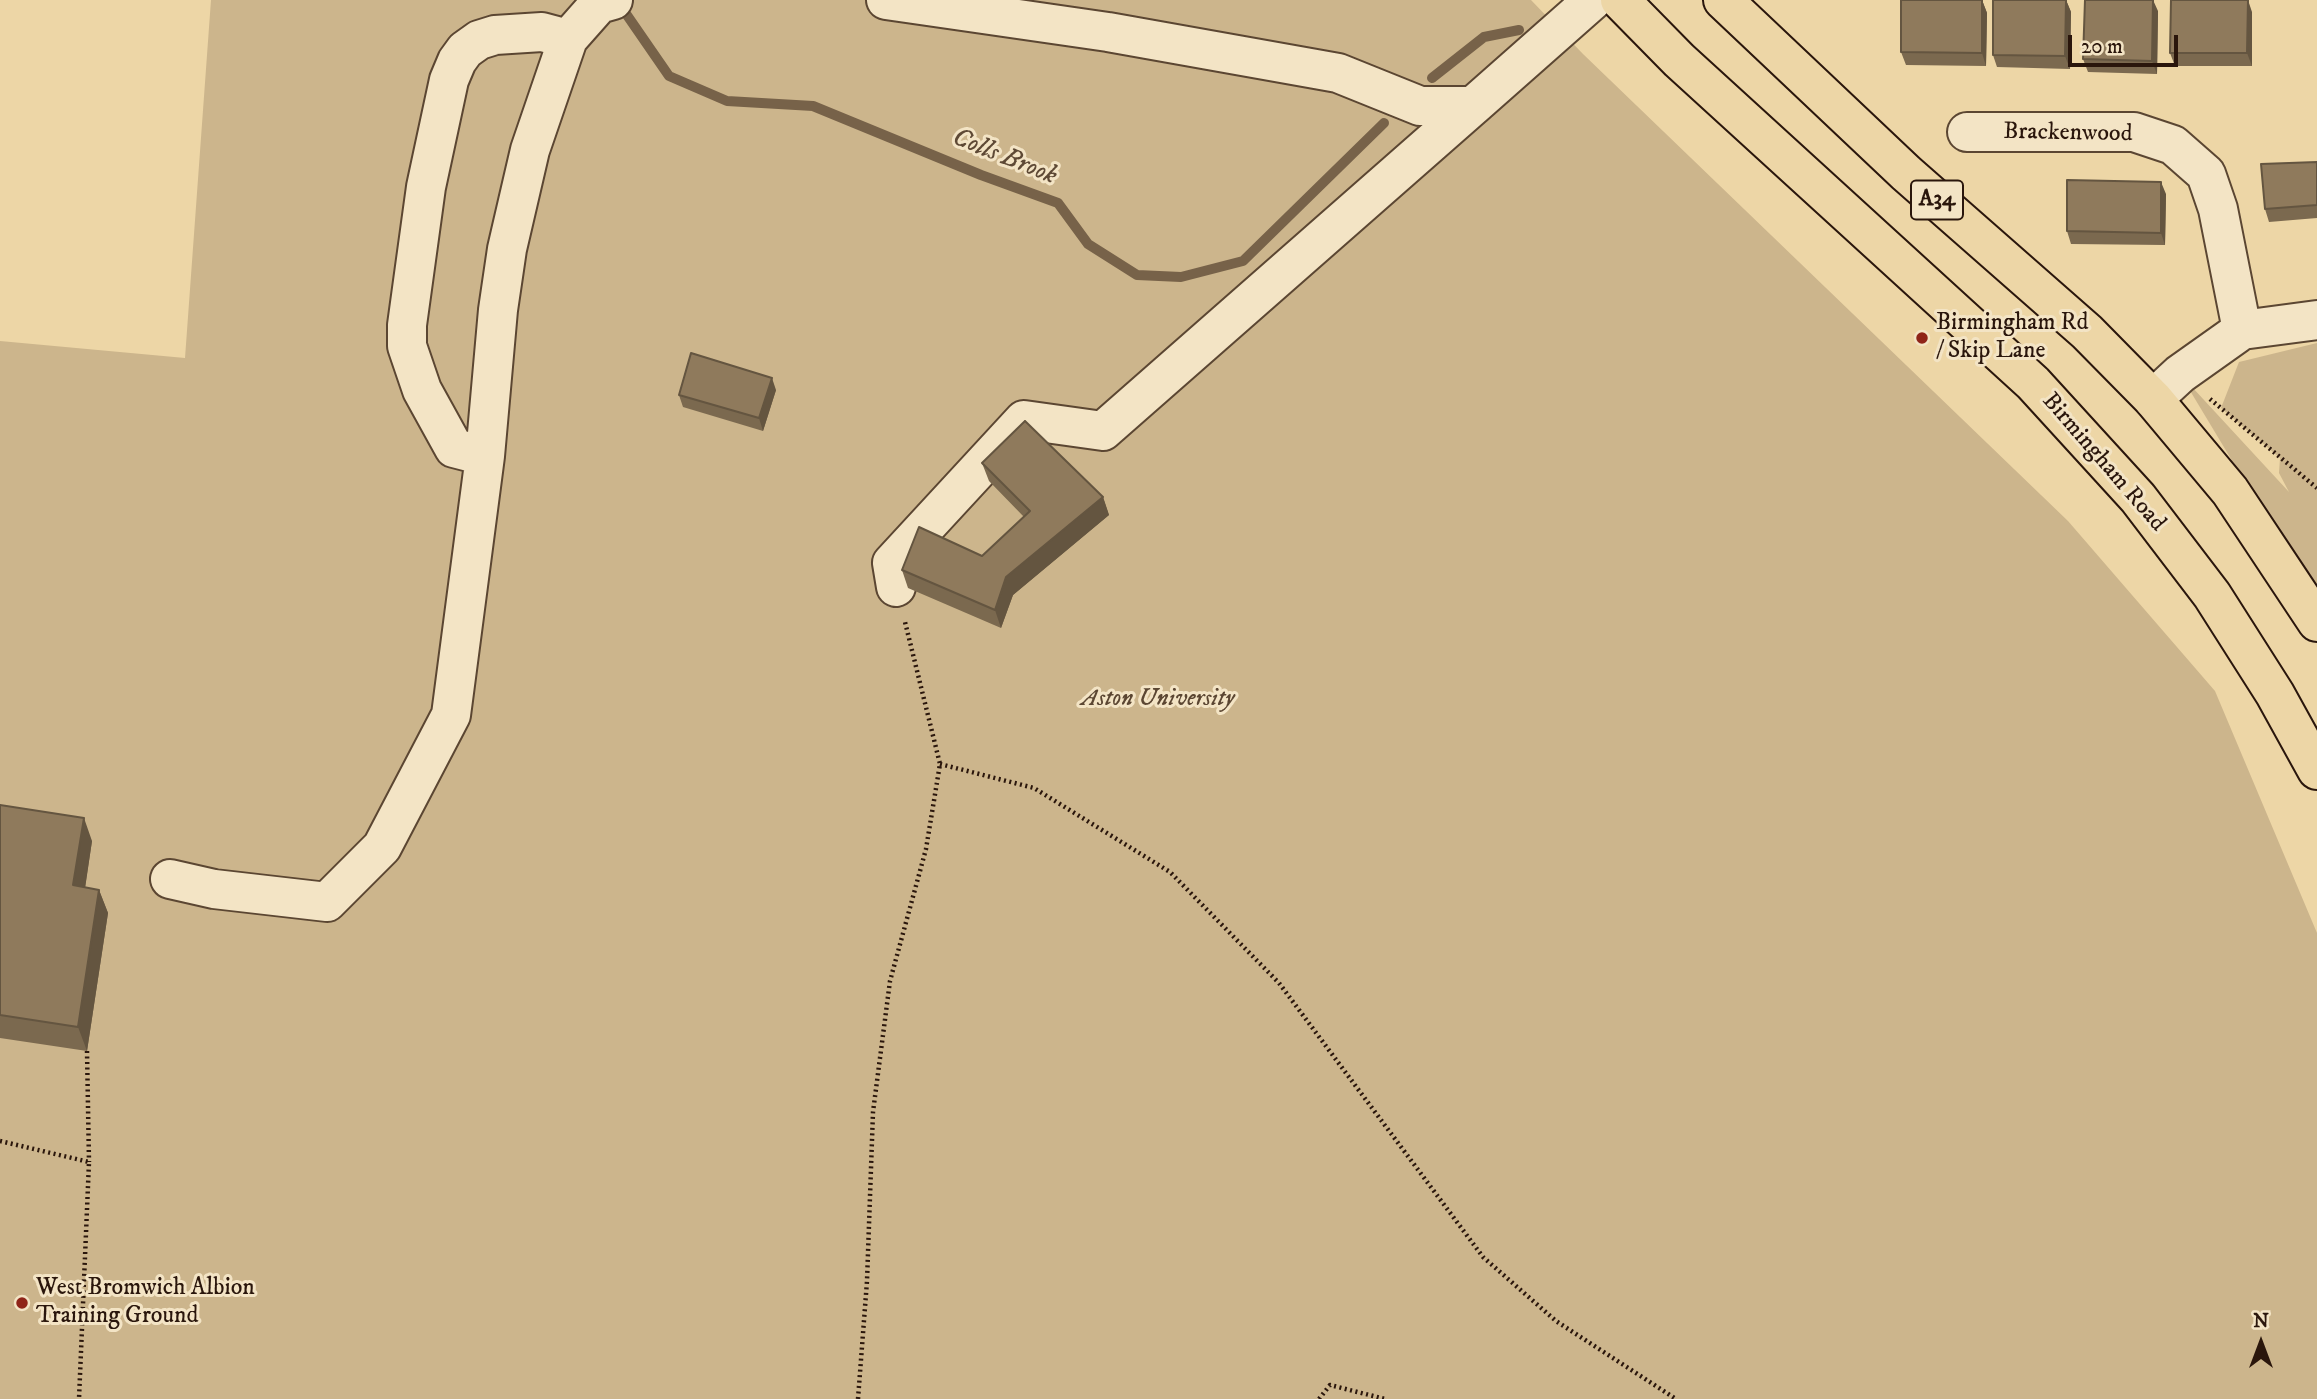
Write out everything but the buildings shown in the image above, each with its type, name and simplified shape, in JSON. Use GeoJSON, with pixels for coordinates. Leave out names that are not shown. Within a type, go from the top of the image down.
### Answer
{"type":"FeatureCollection","features":[{"type":"Feature","properties":{"kind":"highway","name":"Birmingham Road"},"geometry":{"type":"LineString","coordinates":[[1620,0],[1679,60],[2033,383],[2138,498],[2212,595],[2275,694],[2317,770]]}},
{"type":"Feature","properties":{"kind":"highway","name":"A34"},"geometry":{"type":"LineString","coordinates":[[1723,0],[1906,173],[2087,332],[2166,386],[2230,491],[2317,622]]}},
{"type":"Feature","properties":{"kind":"street"},"geometry":{"type":"LineString","coordinates":[[886,0],[1108,32],[1338,73],[1420,106],[1472,106]]}},
{"type":"Feature","properties":{"kind":"street"},"geometry":{"type":"LineString","coordinates":[[896,587],[892,563],[1024,420],[1103,431],[1593,0]]}},
{"type":"Feature","properties":{"kind":"street"},"geometry":{"type":"LineString","coordinates":[[170,879],[214,889],[327,902],[382,847],[451,715],[485,456],[498,310],[507,249],[530,150],[568,39],[606,2]]}},
{"type":"Feature","properties":{"kind":"street"},"geometry":{"type":"LineString","coordinates":[[485,456],[454,449],[422,390],[407,346],[407,325],[428,174],[449,80],[465,50],[479,40],[495,35],[542,32],[568,39]]}},
{"type":"Feature","properties":{"kind":"street","name":"Brackenwood"},"geometry":{"type":"LineString","coordinates":[[1967,132],[2134,132],[2173,145],[2206,174],[2218,209],[2242,330]]}},
{"type":"Feature","properties":{"kind":"street"},"geometry":{"type":"LineString","coordinates":[[2166,386],[2242,330],[2317,320]]}},
{"type":"Feature","properties":{"kind":"path"},"geometry":{"type":"LineString","coordinates":[[2166,386],[2317,488]]}},
{"type":"Feature","properties":{"kind":"path"},"geometry":{"type":"LineString","coordinates":[[858,1399],[867,1281],[874,1099],[890,981],[926,849],[940,764],[896,587]]}},
{"type":"Feature","properties":{"kind":"path"},"geometry":{"type":"LineString","coordinates":[[940,764],[1034,788],[1170,872],[1279,983],[1483,1257],[1556,1321],[1676,1399]]}},
{"type":"Feature","properties":{"kind":"path"},"geometry":{"type":"LineString","coordinates":[[79,1399],[89,1162],[87,1051]]}},
{"type":"Feature","properties":{"kind":"path"},"geometry":{"type":"LineString","coordinates":[[0,1141],[89,1162]]}},
{"type":"Feature","properties":{"kind":"path"},"geometry":{"type":"LineString","coordinates":[[1319,1399],[1330,1385],[1385,1399]]}},
{"type":"Feature","properties":{"kind":"green space","name":"Aston University"},"geometry":{"type":"Polygon","coordinates":[[[211,0],[1531,0],[1583,54],[2068,521],[2215,691],[2317,933],[2317,1399],[0,1399],[0,341],[185,358],[211,0]]]}},
{"type":"Feature","properties":{"kind":"green space"},"geometry":{"type":"Polygon","coordinates":[[[2317,343],[2317,602],[2180,374],[2289,492],[2279,473],[2280,458],[2221,408],[2239,362],[2317,343]]]}},
{"type":"Feature","properties":{"kind":"waterway","name":"Colls Brook"},"geometry":{"type":"LineString","coordinates":[[620,5],[669,76],[727,101],[813,106],[981,175],[1058,203],[1088,244],[1137,275],[1181,277],[1243,261],[1384,123]]}},
{"type":"Feature","properties":{"kind":"waterway","name":"Colls Brook"},"geometry":{"type":"LineString","coordinates":[[1432,78],[1484,37],[1519,30]]}},
{"type":"Feature","properties":{"kind":"place","name":"Birmingham Rd / Skip Lane"},"geometry":{"type":"Point","coordinates":[1922,338]}},
{"type":"Feature","properties":{"kind":"place","name":"West Bromwich Albion Training Ground"},"geometry":{"type":"Point","coordinates":[22,1303]}}]}
